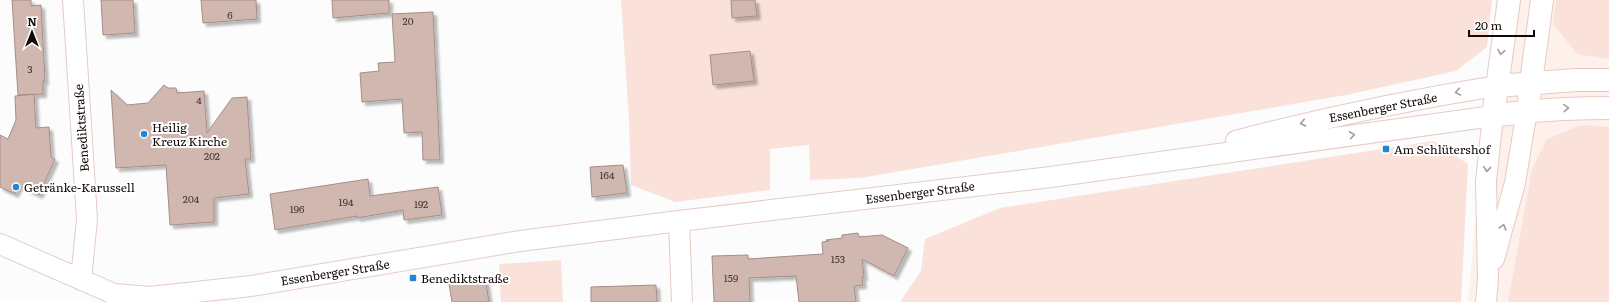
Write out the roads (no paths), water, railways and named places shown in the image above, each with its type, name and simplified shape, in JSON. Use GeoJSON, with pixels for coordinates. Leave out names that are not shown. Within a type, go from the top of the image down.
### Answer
{"type":"FeatureCollection","features":[{"type":"Feature","properties":{"kind":"street","name":"Benediktstraße"},"geometry":{"type":"LineString","coordinates":[[73,0],[87,219],[81,280]]}},
{"type":"Feature","properties":{"kind":"street"},"geometry":{"type":"LineString","coordinates":[[1486,302],[1488,278],[1486,181],[1496,86],[1509,0]]}},
{"type":"Feature","properties":{"kind":"street"},"geometry":{"type":"LineString","coordinates":[[1488,278],[1515,184],[1542,0]]}},
{"type":"Feature","properties":{"kind":"street","name":"Essenberger Straße"},"geometry":{"type":"LineString","coordinates":[[1161,161],[1300,124],[1453,93],[1496,86],[1531,83],[1576,80],[1609,80]]}},
{"type":"Feature","properties":{"kind":"street","name":"Essenberger Straße"},"geometry":{"type":"LineString","coordinates":[[0,244],[81,280],[115,298],[150,297],[251,286],[520,241],[1051,177],[1493,116],[1527,110],[1609,108]]}},
{"type":"Feature","properties":{"kind":"street"},"geometry":{"type":"LineString","coordinates":[[679,221],[682,302]]}},
{"type":"Feature","properties":{"kind":"place","name":"Heilig Kreuz Kirche"},"geometry":{"type":"Point","coordinates":[144,134]}},
{"type":"Feature","properties":{"kind":"place","name":"Am Schlütershof"},"geometry":{"type":"Point","coordinates":[1386,149]}},
{"type":"Feature","properties":{"kind":"place","name":"Getränke-Karussell"},"geometry":{"type":"Point","coordinates":[16,187]}},
{"type":"Feature","properties":{"kind":"place","name":"Benediktstraße"},"geometry":{"type":"Point","coordinates":[413,278]}}]}
